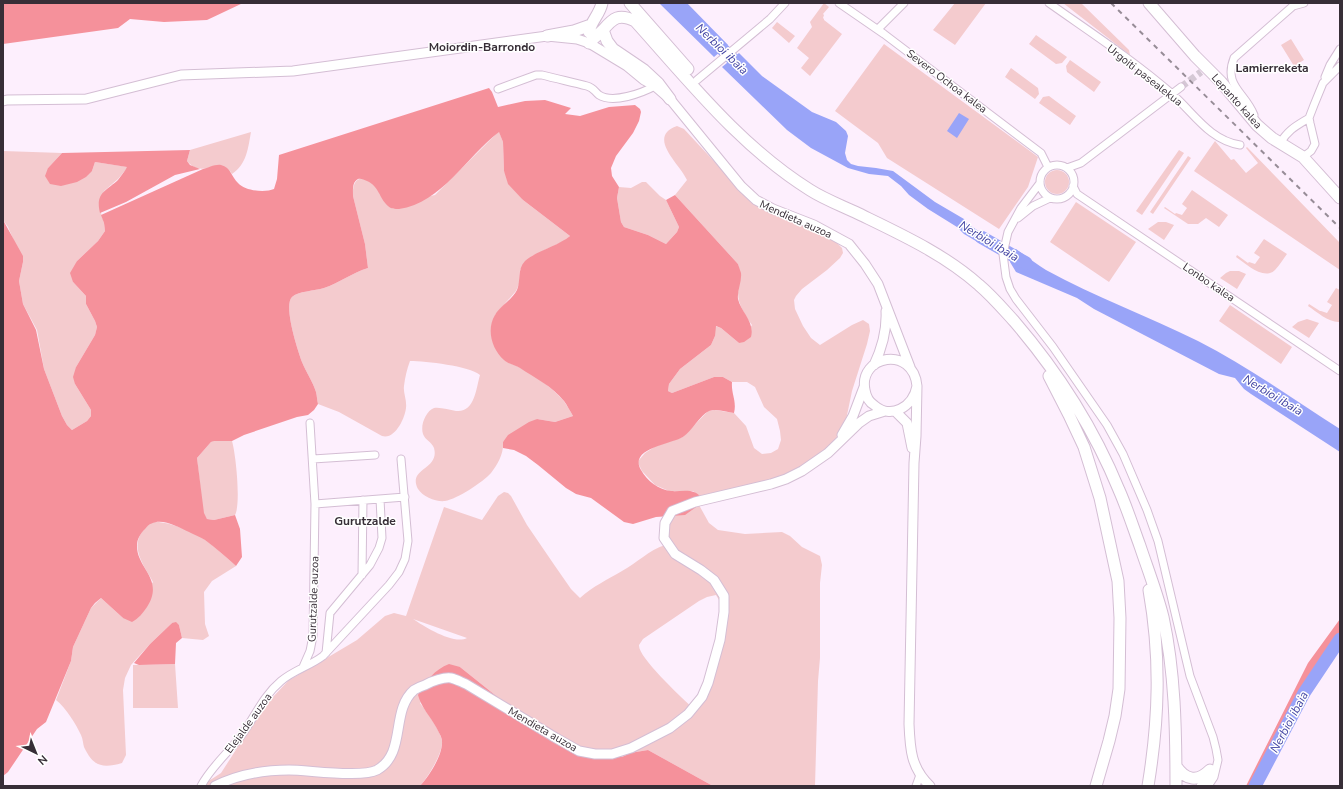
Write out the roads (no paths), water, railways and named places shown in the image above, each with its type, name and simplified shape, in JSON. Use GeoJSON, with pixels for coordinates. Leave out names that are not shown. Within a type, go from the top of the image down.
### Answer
{"type":"FeatureCollection","features":[{"type":"Feature","properties":{"kind":"main road"},"geometry":{"type":"LineString","coordinates":[[589,43],[591,25],[598,15],[602,3]]}},
{"type":"Feature","properties":{"kind":"main road"},"geometry":{"type":"LineString","coordinates":[[630,3],[758,151]]}},
{"type":"Feature","properties":{"kind":"main road","name":"Lepanto kalea"},"geometry":{"type":"LineString","coordinates":[[1149,3],[1203,70],[1221,82],[1266,134],[1303,157],[1340,198]]}},
{"type":"Feature","properties":{"kind":"main road"},"geometry":{"type":"LineString","coordinates":[[589,43],[609,22],[618,17],[627,17],[634,21],[722,116],[773,164],[813,192],[896,233],[948,262],[978,284],[998,304],[1046,360],[1062,383],[1093,435],[1119,489],[1155,589],[1163,617],[1169,654],[1174,704],[1176,786]]}},
{"type":"Feature","properties":{"kind":"main road"},"geometry":{"type":"LineString","coordinates":[[547,36],[574,31],[591,25]]}},
{"type":"Feature","properties":{"kind":"main road"},"geometry":{"type":"LineString","coordinates":[[603,30],[607,41],[614,49],[644,70],[658,83],[670,100]]}},
{"type":"Feature","properties":{"kind":"main road"},"geometry":{"type":"LineString","coordinates":[[1022,331],[1056,388],[1084,447],[1100,498],[1118,581],[1120,618],[1119,689],[1115,716],[1096,785]]}},
{"type":"Feature","properties":{"kind":"main road"},"geometry":{"type":"LineString","coordinates":[[1140,547],[1153,615],[1157,646],[1157,703],[1148,786]]}},
{"type":"Feature","properties":{"kind":"main road"},"geometry":{"type":"LineString","coordinates":[[1176,766],[1184,775],[1191,778],[1198,778],[1205,775],[1210,770]]}},
{"type":"Feature","properties":{"kind":"street"},"geometry":{"type":"LineString","coordinates":[[698,80],[770,19],[785,3]]}},
{"type":"Feature","properties":{"kind":"street","name":"Severo Ochoa kalea"},"geometry":{"type":"LineString","coordinates":[[839,3],[878,29],[1041,153],[1048,167]]}},
{"type":"Feature","properties":{"kind":"street"},"geometry":{"type":"LineString","coordinates":[[878,29],[904,3]]}},
{"type":"Feature","properties":{"kind":"street","name":"Urgoiti pasealekua"},"geometry":{"type":"LineString","coordinates":[[1049,3],[1136,65],[1172,94],[1216,136],[1227,143],[1240,145]]}},
{"type":"Feature","properties":{"kind":"street"},"geometry":{"type":"LineString","coordinates":[[1257,125],[1243,96],[1233,83],[1230,73],[1232,62],[1237,55],[1293,6],[1304,3]]}},
{"type":"Feature","properties":{"kind":"street","name":"Mendieta auzoa"},"geometry":{"type":"LineString","coordinates":[[3,101],[86,99],[181,75],[293,71],[547,36],[576,39],[589,43],[622,63],[644,80],[655,86],[670,100],[740,186],[756,200],[773,209],[814,225],[849,244],[865,264],[878,284],[910,367]]}},
{"type":"Feature","properties":{"kind":"street"},"geometry":{"type":"LineString","coordinates":[[1303,157],[1311,151],[1315,144],[1310,128],[1310,118],[1330,65],[1340,49]]}},
{"type":"Feature","properties":{"kind":"street"},"geometry":{"type":"LineString","coordinates":[[1323,83],[1340,66]]}},
{"type":"Feature","properties":{"kind":"street"},"geometry":{"type":"LineString","coordinates":[[498,89],[536,75],[586,85],[593,88],[599,95],[606,97],[617,98],[629,96],[643,92],[655,86]]}},
{"type":"Feature","properties":{"kind":"street"},"geometry":{"type":"LineString","coordinates":[[1067,168],[1082,163],[1181,87]]}},
{"type":"Feature","properties":{"kind":"street"},"geometry":{"type":"LineString","coordinates":[[1280,143],[1286,133],[1294,126],[1310,118]]}},
{"type":"Feature","properties":{"kind":"street"},"geometry":{"type":"LineString","coordinates":[[1302,123],[1310,128]]}},
{"type":"Feature","properties":{"kind":"street"},"geometry":{"type":"LineString","coordinates":[[1040,183],[1043,192],[1050,198],[1062,198],[1070,193],[1074,178],[1082,163]]}},
{"type":"Feature","properties":{"kind":"street"},"geometry":{"type":"LineString","coordinates":[[1074,178],[1067,168],[1058,165],[1048,167],[1042,174],[1040,183],[1021,208],[1012,223],[1004,245],[1004,265],[1006,276],[1010,289],[1016,299],[1066,366],[1107,425],[1123,454],[1147,510],[1158,541],[1190,676],[1206,722],[1213,749],[1213,761],[1210,770],[1206,779],[1200,786]]}},
{"type":"Feature","properties":{"kind":"street","name":"Lonbo kalea"},"geometry":{"type":"LineString","coordinates":[[1073,186],[1077,194]]}},
{"type":"Feature","properties":{"kind":"street","name":"Lonbo kalea"},"geometry":{"type":"LineString","coordinates":[[1070,193],[1077,194],[1340,371]]}},
{"type":"Feature","properties":{"kind":"street"},"geometry":{"type":"LineString","coordinates":[[1012,223],[1034,206],[1050,198]]}},
{"type":"Feature","properties":{"kind":"street"},"geometry":{"type":"LineString","coordinates":[[874,365],[883,341],[886,316],[885,304]]}},
{"type":"Feature","properties":{"kind":"street"},"geometry":{"type":"LineString","coordinates":[[828,453],[846,429],[856,409],[864,387],[866,375],[874,365],[879,361],[892,359],[899,360],[910,367],[914,373],[917,386],[909,724],[912,757],[920,775],[930,786]]}},
{"type":"Feature","properties":{"kind":"street"},"geometry":{"type":"LineString","coordinates":[[864,387],[867,398],[870,402],[885,411],[895,411],[900,410],[910,403],[916,392],[917,386]]}},
{"type":"Feature","properties":{"kind":"street","name":"Mendieta auzoa"},"geometry":{"type":"LineString","coordinates":[[215,786],[224,781],[266,772],[288,770],[364,774],[376,770],[387,761],[395,749],[403,705],[414,690],[434,680],[451,678],[466,684],[579,751],[595,754],[612,754],[631,748],[670,728],[688,714],[702,697],[708,683],[720,640],[724,612],[724,596],[714,580],[675,554],[664,538],[665,523],[672,511],[695,502],[771,484],[802,472],[828,453],[859,423],[869,416],[885,411]]}},
{"type":"Feature","properties":{"kind":"street"},"geometry":{"type":"LineString","coordinates":[[895,411],[907,424],[914,464]]}},
{"type":"Feature","properties":{"kind":"street","name":"Gurutzalde auzoa"},"geometry":{"type":"LineString","coordinates":[[303,667],[310,651],[313,636],[315,504],[310,423]]}},
{"type":"Feature","properties":{"kind":"street"},"geometry":{"type":"LineString","coordinates":[[312,459],[375,454]]}},
{"type":"Feature","properties":{"kind":"street","name":"Gurutzalde auzoa"},"geometry":{"type":"LineString","coordinates":[[303,667],[314,663],[326,654],[399,572],[405,559],[408,541],[401,458]]}},
{"type":"Feature","properties":{"kind":"street"},"geometry":{"type":"LineString","coordinates":[[315,504],[405,497]]}},
{"type":"Feature","properties":{"kind":"street","name":"Gurutzalde auzoa"},"geometry":{"type":"LineString","coordinates":[[326,654],[330,613],[362,575],[375,556],[382,538],[380,499]]}},
{"type":"Feature","properties":{"kind":"street"},"geometry":{"type":"LineString","coordinates":[[362,575],[363,500]]}},
{"type":"Feature","properties":{"kind":"street","name":"Elejalde auzoa"},"geometry":{"type":"LineString","coordinates":[[201,786],[206,777],[242,734],[264,699],[282,680],[303,667]]}},
{"type":"Feature","properties":{"kind":"street"},"geometry":{"type":"LineString","coordinates":[[1206,722],[1213,737],[1218,760],[1214,777],[1208,786]]}},
{"type":"Feature","properties":{"kind":"street"},"geometry":{"type":"LineString","coordinates":[[916,786],[920,775]]}},
{"type":"Feature","properties":{"kind":"water"},"geometry":{"type":"Polygon","coordinates":[[[659,3],[687,3],[728,45],[714,57],[659,3]]]}},
{"type":"Feature","properties":{"kind":"water"},"geometry":{"type":"Polygon","coordinates":[[[739,53],[762,76],[812,112],[836,122],[846,131],[848,136],[845,153],[847,160],[851,164],[893,171],[935,202],[964,219],[967,224],[996,241],[994,251],[964,234],[957,227],[928,209],[909,195],[901,186],[888,176],[869,174],[848,168],[811,148],[787,130],[722,67],[739,53]]]}},
{"type":"Feature","properties":{"kind":"water"},"geometry":{"type":"Polygon","coordinates":[[[959,113],[969,119],[957,138],[947,131],[959,113]]]}},
{"type":"Feature","properties":{"kind":"water"},"geometry":{"type":"Polygon","coordinates":[[[1012,249],[1016,249],[1042,268],[1065,280],[1198,341],[1252,372],[1340,429],[1340,452],[1251,394],[1244,389],[1235,378],[1219,374],[1094,309],[1077,298],[1016,272],[1010,262],[1012,249]]]}},
{"type":"Feature","properties":{"kind":"waterway","name":"Nerbioi ibaia"},"geometry":{"type":"LineString","coordinates":[[711,38],[744,70]]}},
{"type":"Feature","properties":{"kind":"waterway","name":"Nerbioi ibaia"},"geometry":{"type":"LineString","coordinates":[[981,237],[1026,263]]}},
{"type":"Feature","properties":{"kind":"waterway","name":"Nerbioi ibaia"},"geometry":{"type":"LineString","coordinates":[[1255,786],[1304,693],[1340,639]]}},
{"type":"Feature","properties":{"kind":"tunnel"},"geometry":{"type":"LineString","coordinates":[[1181,87],[1201,72]]}},
{"type":"Feature","properties":{"kind":"railway"},"geometry":{"type":"LineString","coordinates":[[1111,3],[1340,228]]}},
{"type":"Feature","properties":{"kind":"district","name":"Moiordin-Barrondo"},"geometry":{"type":"Point","coordinates":[482,47]}},
{"type":"Feature","properties":{"kind":"district","name":"Lamierreketa"},"geometry":{"type":"Point","coordinates":[1272,68]}},
{"type":"Feature","properties":{"kind":"district","name":"Gurutzalde"},"geometry":{"type":"Point","coordinates":[365,521]}}]}
